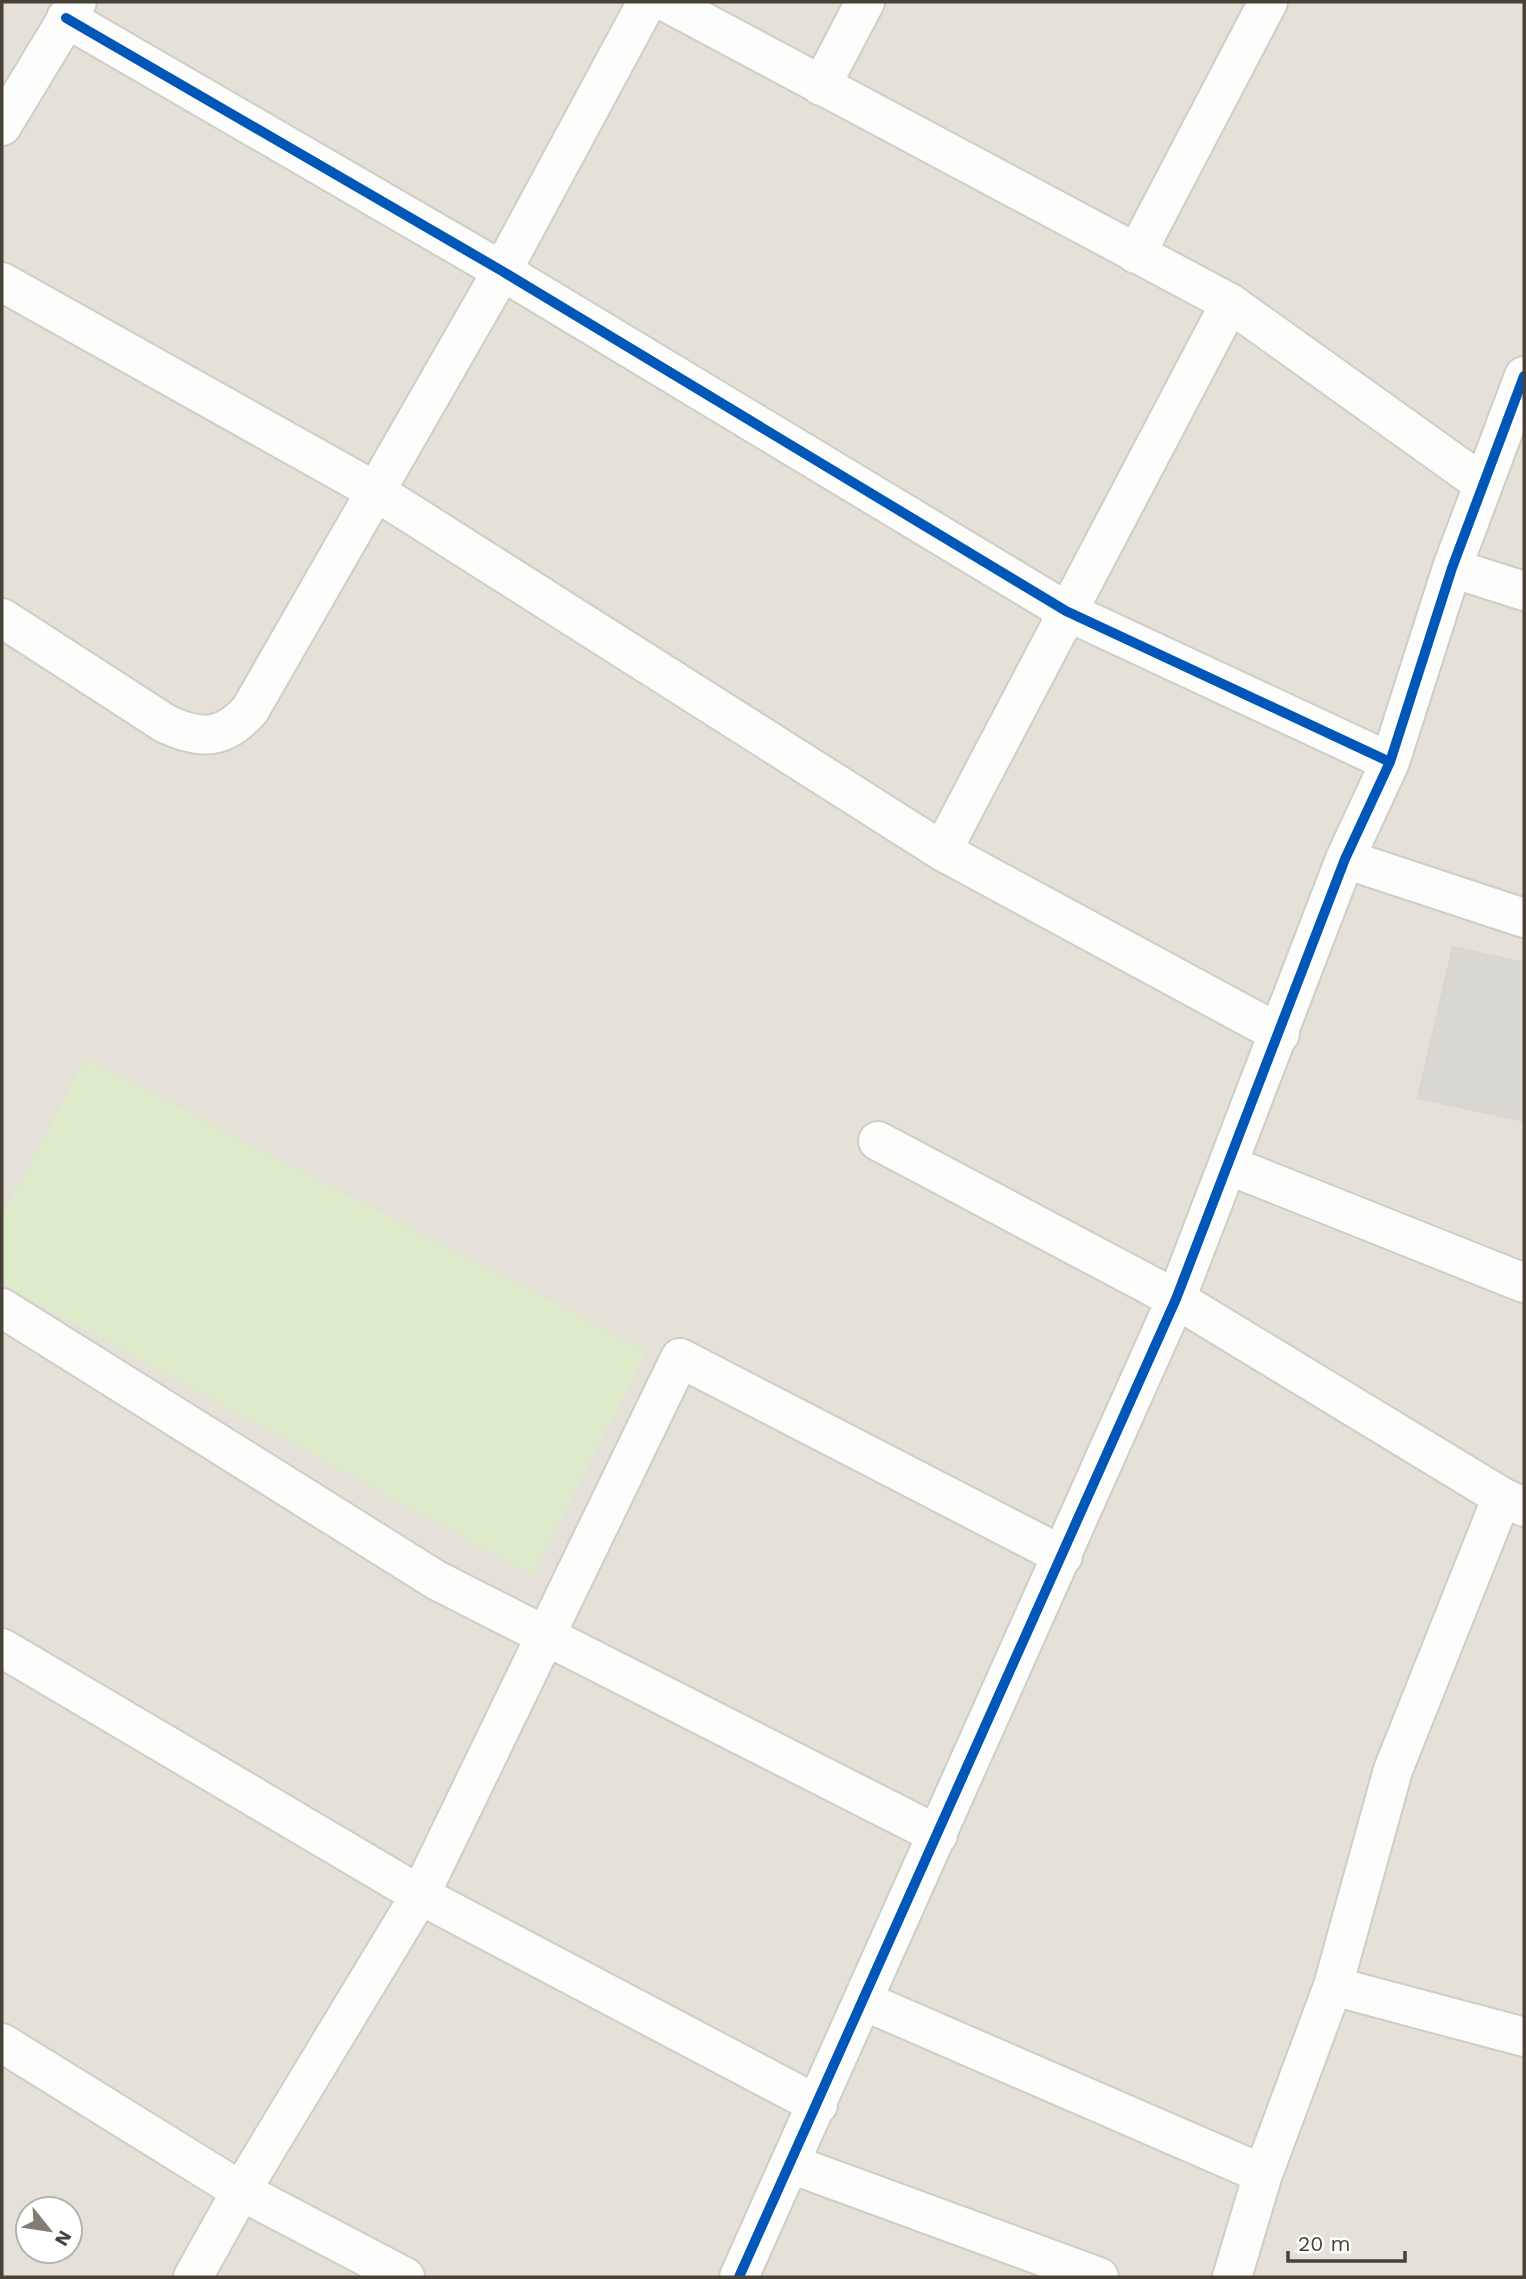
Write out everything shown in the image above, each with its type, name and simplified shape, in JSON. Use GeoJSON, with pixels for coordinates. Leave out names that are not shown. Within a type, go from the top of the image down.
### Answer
{"type":"FeatureCollection","features":[{"type":"Feature","properties":{"kind":"street"},"geometry":{"type":"LineString","coordinates":[[2,618],[166,724],[201,737],[238,724],[250,710],[502,271],[647,2]]}},
{"type":"Feature","properties":{"kind":"street"},"geometry":{"type":"LineString","coordinates":[[666,2],[1230,303],[1483,484]]}},
{"type":"Feature","properties":{"kind":"street"},"geometry":{"type":"LineString","coordinates":[[821,86],[865,2]]}},
{"type":"Feature","properties":{"kind":"street"},"geometry":{"type":"LineString","coordinates":[[1136,254],[1268,2]]}},
{"type":"Feature","properties":{"kind":"street"},"geometry":{"type":"LineString","coordinates":[[2,126],[72,10],[1066,611],[1390,762]]}},
{"type":"Feature","properties":{"kind":"street"},"geometry":{"type":"LineString","coordinates":[[2,282],[375,491],[942,850],[1280,1034]]}},
{"type":"Feature","properties":{"kind":"street"},"geometry":{"type":"LineString","coordinates":[[942,850],[1230,303]]}},
{"type":"Feature","properties":{"kind":"street"},"geometry":{"type":"LineString","coordinates":[[739,2277],[1176,1299],[1345,859],[1390,762],[1452,568],[1524,376]]}},
{"type":"Feature","properties":{"kind":"street"},"geometry":{"type":"LineString","coordinates":[[1452,568],[1524,591]]}},
{"type":"Feature","properties":{"kind":"street"},"geometry":{"type":"LineString","coordinates":[[1345,859],[1524,918]]}},
{"type":"Feature","properties":{"kind":"street"},"geometry":{"type":"LineString","coordinates":[[878,1141],[1176,1299],[1513,1502],[1393,1770],[1333,1986],[1263,2174],[1232,2277]]}},
{"type":"Feature","properties":{"kind":"street"},"geometry":{"type":"LineString","coordinates":[[1228,1165],[1524,1283]]}},
{"type":"Feature","properties":{"kind":"street"},"geometry":{"type":"LineString","coordinates":[[2,1308],[436,1580],[938,1835]]}},
{"type":"Feature","properties":{"kind":"street"},"geometry":{"type":"LineString","coordinates":[[192,2277],[240,2192],[420,1895],[548,1637],[680,1358],[1063,1556]]}},
{"type":"Feature","properties":{"kind":"street"},"geometry":{"type":"LineString","coordinates":[[2,1648],[420,1895],[818,2105]]}},
{"type":"Feature","properties":{"kind":"street"},"geometry":{"type":"LineString","coordinates":[[1333,1986],[1524,2037]]}},
{"type":"Feature","properties":{"kind":"street"},"geometry":{"type":"LineString","coordinates":[[864,2001],[1263,2174]]}},
{"type":"Feature","properties":{"kind":"street"},"geometry":{"type":"LineString","coordinates":[[2,2043],[240,2192],[405,2277]]}},
{"type":"Feature","properties":{"kind":"street"},"geometry":{"type":"LineString","coordinates":[[791,2164],[1099,2277]]}},
{"type":"Feature","properties":{"kind":"shaded area"},"geometry":{"type":"Polygon","coordinates":[[[2,2],[1524,2],[1524,2277],[2,2277],[2,2]]]}},
{"type":"Feature","properties":{"kind":"green space"},"geometry":{"type":"Polygon","coordinates":[[[86,1059],[646,1351],[533,1575],[2,1284],[2,1216],[86,1059]]]}},
{"type":"Feature","properties":{"kind":"building"},"geometry":{"type":"Polygon","coordinates":[[[1453,947],[1524,963],[1524,1121],[1418,1098],[1453,947]]]}},
{"type":"Feature","properties":{"kind":"cycle path"},"geometry":{"type":"LineString","coordinates":[[66,18],[502,271],[1066,611],[1390,762]]}},
{"type":"Feature","properties":{"kind":"cycle path"},"geometry":{"type":"LineString","coordinates":[[739,2277],[1176,1299],[1345,859],[1390,762],[1452,568],[1524,376]]}}]}
